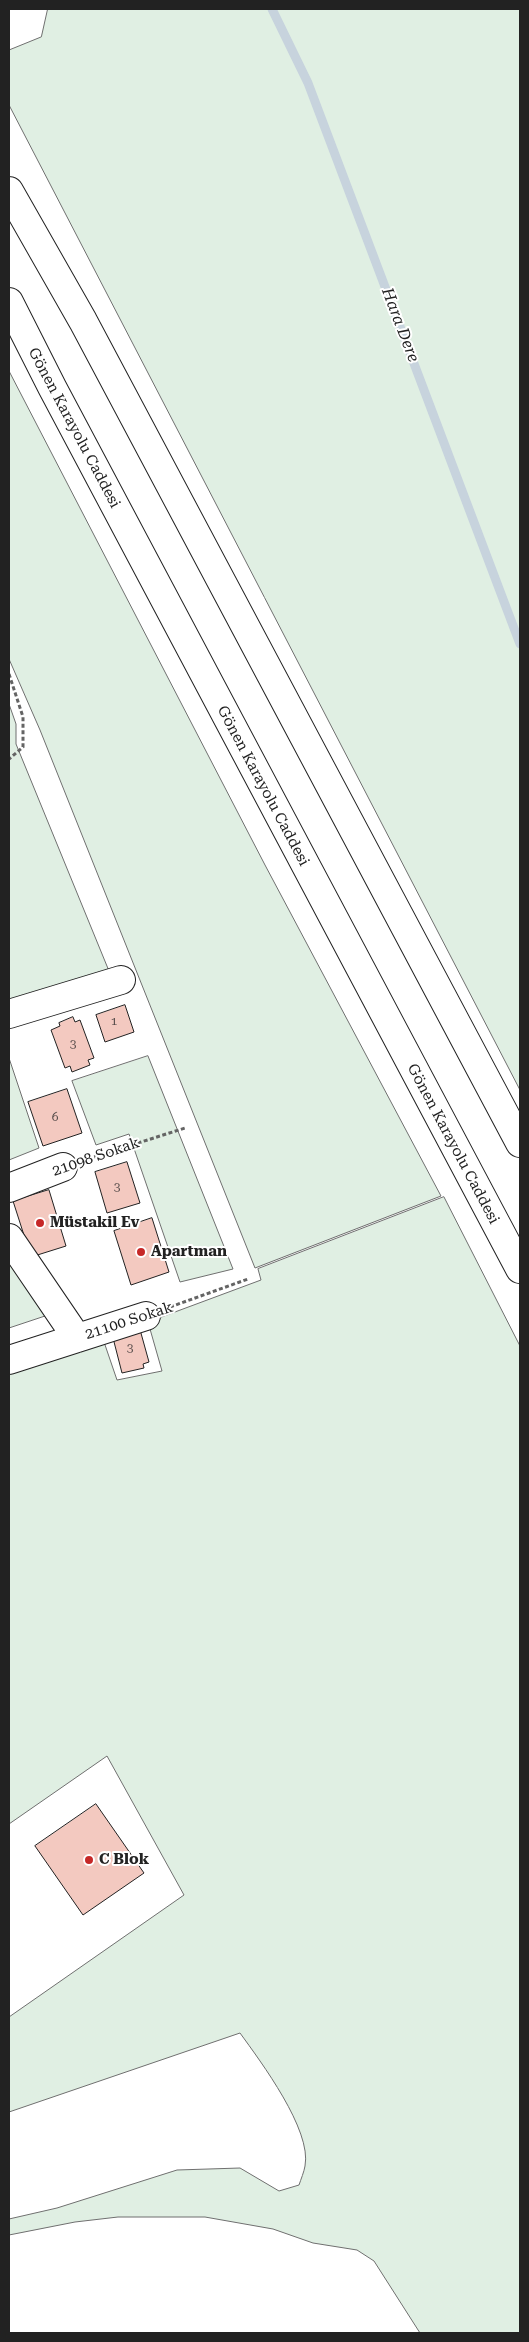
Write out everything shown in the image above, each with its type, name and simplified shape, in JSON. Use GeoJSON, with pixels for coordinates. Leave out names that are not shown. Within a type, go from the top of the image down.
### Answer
{"type":"FeatureCollection","features":[{"type":"Feature","properties":{"kind":"main road"},"geometry":{"type":"LineString","coordinates":[[9,191],[83,321],[520,1144]]}},
{"type":"Feature","properties":{"kind":"main road","name":"Gönen Karayolu Caddesi"},"geometry":{"type":"LineString","coordinates":[[9,302],[88,457],[520,1269]]}},
{"type":"Feature","properties":{"kind":"main road"},"geometry":{"type":"LineString","coordinates":[[9,1014],[121,980]]}},
{"type":"Feature","properties":{"kind":"main road","name":"21098 Sokak"},"geometry":{"type":"LineString","coordinates":[[9,1188],[64,1167]]}},
{"type":"Feature","properties":{"kind":"main road"},"geometry":{"type":"LineString","coordinates":[[9,1238],[77,1338]]}},
{"type":"Feature","properties":{"kind":"main road","name":"21100 Sokak"},"geometry":{"type":"LineString","coordinates":[[9,1360],[146,1316]]}},
{"type":"Feature","properties":{"kind":"path"},"geometry":{"type":"LineString","coordinates":[[9,674],[23,717],[23,747],[9,759]]}},
{"type":"Feature","properties":{"kind":"path","name":"21098 Sokak"},"geometry":{"type":"LineString","coordinates":[[64,1167],[184,1128]]}},
{"type":"Feature","properties":{"kind":"path","name":"21100 Sokak"},"geometry":{"type":"LineString","coordinates":[[146,1316],[248,1279]]}},
{"type":"Feature","properties":{"kind":"green space"},"geometry":{"type":"Polygon","coordinates":[[[48,9],[520,9],[520,1090],[9,105],[9,50],[41,37],[48,9]]]}},
{"type":"Feature","properties":{"kind":"green space"},"geometry":{"type":"Polygon","coordinates":[[[9,371],[265,865],[441,1196],[255,1268],[40,730],[9,659],[9,371]]]}},
{"type":"Feature","properties":{"kind":"green space"},"geometry":{"type":"Polygon","coordinates":[[[9,704],[16,724],[16,744],[109,971],[9,1004],[9,704]]]}},
{"type":"Feature","properties":{"kind":"green space"},"geometry":{"type":"Polygon","coordinates":[[[148,1056],[233,1269],[180,1282],[129,1134],[96,1145],[72,1081],[148,1056]]]}},
{"type":"Feature","properties":{"kind":"green space"},"geometry":{"type":"Polygon","coordinates":[[[9,1058],[39,1148],[9,1160],[9,1058]]]}},
{"type":"Feature","properties":{"kind":"green space"},"geometry":{"type":"Polygon","coordinates":[[[444,1197],[520,1346],[520,2333],[420,2333],[374,2261],[357,2250],[313,2243],[273,2229],[205,2217],[118,2217],[75,2222],[9,2235],[9,2219],[57,2208],[177,2170],[240,2168],[279,2191],[299,2185],[305,2166],[305,2151],[301,2134],[283,2097],[240,2033],[9,2112],[9,2017],[184,1895],[107,1756],[9,1824],[9,1369],[103,1339],[117,1380],[162,1371],[148,1322],[261,1280],[258,1269],[444,1197]]]}},
{"type":"Feature","properties":{"kind":"green space"},"geometry":{"type":"Polygon","coordinates":[[[9,1251],[51,1314],[9,1328],[9,1251]]]}},
{"type":"Feature","properties":{"kind":"building"},"geometry":{"type":"Polygon","coordinates":[[[125,1005],[134,1032],[105,1042],[96,1015],[125,1005]]]}},
{"type":"Feature","properties":{"kind":"building"},"geometry":{"type":"Polygon","coordinates":[[[73,1017],[75,1022],[80,1020],[94,1058],[88,1060],[90,1065],[72,1072],[70,1066],[65,1068],[51,1030],[60,1026],[59,1023],[73,1017]]]}},
{"type":"Feature","properties":{"kind":"building"},"geometry":{"type":"Polygon","coordinates":[[[67,1089],[82,1133],[43,1146],[28,1102],[67,1089]]]}},
{"type":"Feature","properties":{"kind":"building","name":"Müstakil Ev"},"geometry":{"type":"Polygon","coordinates":[[[127,1162],[140,1203],[107,1213],[95,1172],[127,1162]]]}},
{"type":"Feature","properties":{"kind":"building","name":"Müstakil Ev"},"geometry":{"type":"Polygon","coordinates":[[[49,1190],[66,1246],[31,1257],[13,1201],[49,1190]]]}},
{"type":"Feature","properties":{"kind":"building","name":"Apartman"},"geometry":{"type":"Polygon","coordinates":[[[152,1218],[169,1272],[131,1285],[114,1231],[152,1218]]]}},
{"type":"Feature","properties":{"kind":"building"},"geometry":{"type":"Polygon","coordinates":[[[139,1326],[149,1362],[143,1364],[144,1368],[122,1373],[112,1334],[139,1326]]]}},
{"type":"Feature","properties":{"kind":"building","name":"C Blok"},"geometry":{"type":"Polygon","coordinates":[[[96,1804],[144,1873],[83,1915],[35,1846],[96,1804]]]}},
{"type":"Feature","properties":{"kind":"waterway","name":"Hara Dere"},"geometry":{"type":"LineString","coordinates":[[272,9],[308,83],[520,644]]}},
{"type":"Feature","properties":{"kind":"place","name":"Müstakil Ev"},"geometry":{"type":"Point","coordinates":[40,1223]}},
{"type":"Feature","properties":{"kind":"place","name":"Apartman"},"geometry":{"type":"Point","coordinates":[141,1252]}},
{"type":"Feature","properties":{"kind":"place","name":"C Blok"},"geometry":{"type":"Point","coordinates":[89,1860]}}]}
